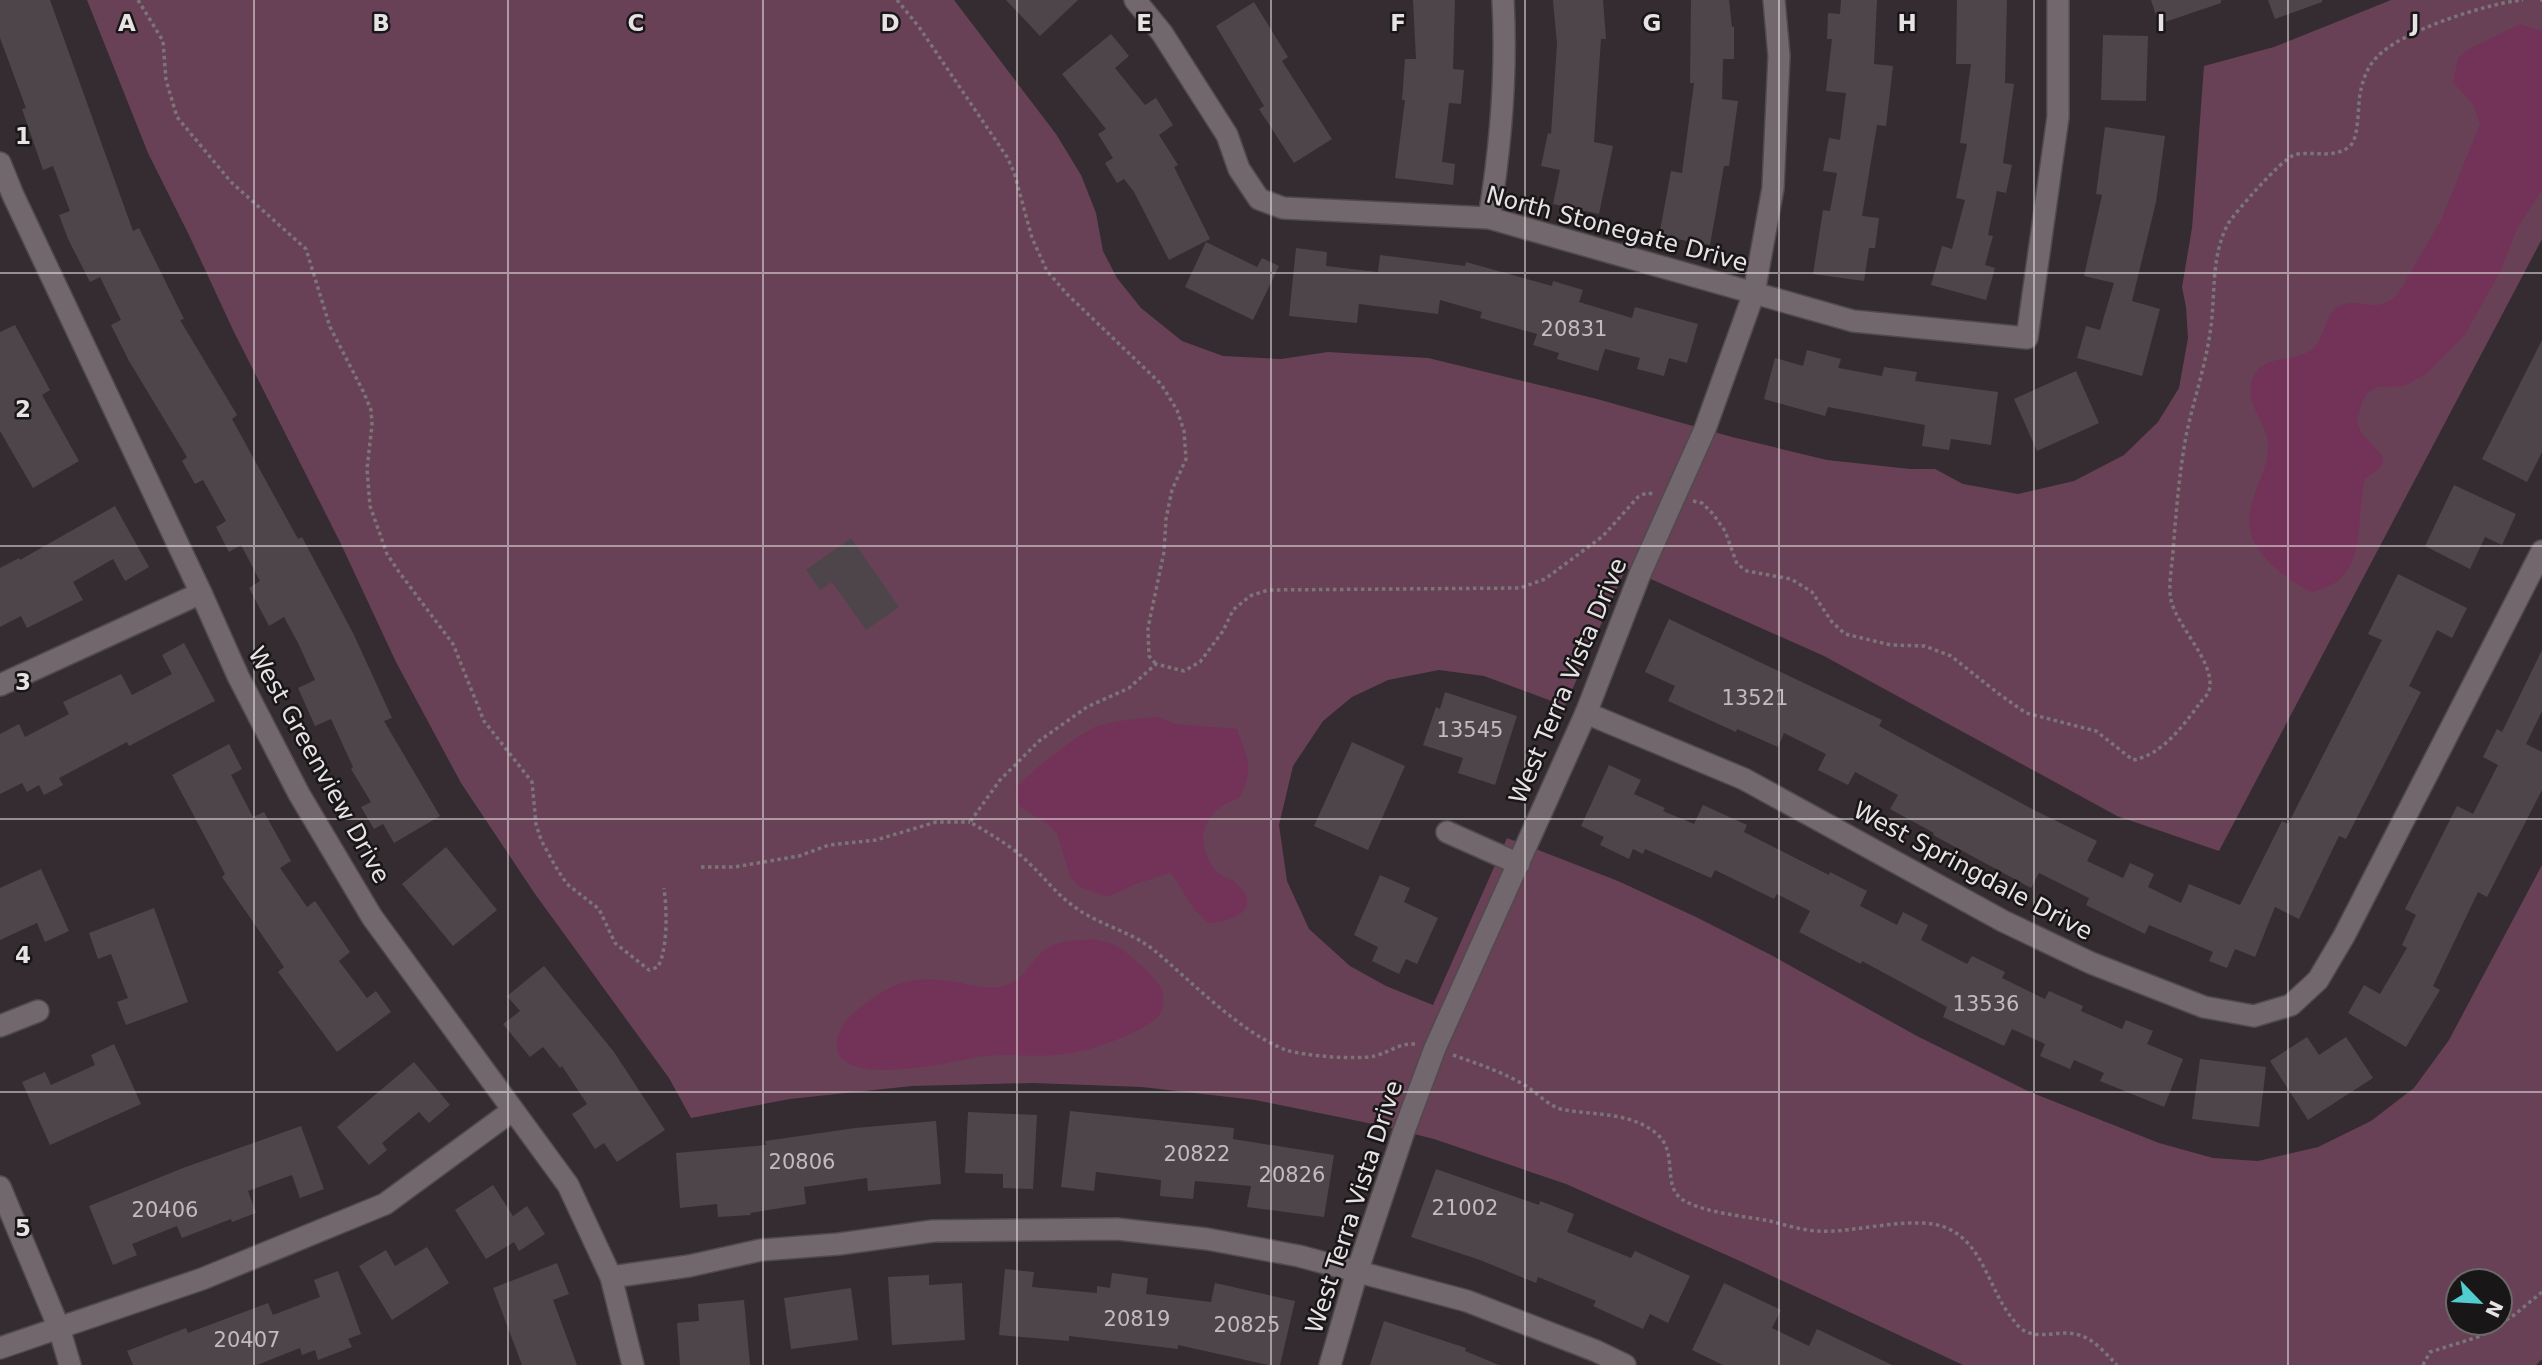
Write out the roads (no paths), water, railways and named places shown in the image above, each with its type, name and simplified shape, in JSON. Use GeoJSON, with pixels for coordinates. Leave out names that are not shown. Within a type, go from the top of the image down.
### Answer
{"type":"FeatureCollection","features":[{"type":"Feature","properties":{"kind":"street","name":"North Stonegate Drive"},"geometry":{"type":"LineString","coordinates":[[1135,0],[1162,33],[1227,135],[1239,169],[1259,199],[1283,208],[1489,218],[1853,321],[2027,338],[2058,117],[2058,0]]}},
{"type":"Feature","properties":{"kind":"street"},"geometry":{"type":"LineString","coordinates":[[1489,218],[1500,146],[1506,44],[1503,0]]}},
{"type":"Feature","properties":{"kind":"street","name":"West Terra Vista Drive"},"geometry":{"type":"LineString","coordinates":[[1330,1365],[1357,1272],[1435,1048],[1586,712],[1640,574],[1714,406],[1754,293],[1773,188],[1779,56],[1774,0]]}},
{"type":"Feature","properties":{"kind":"street","name":"West Greenview Drive"},"geometry":{"type":"LineString","coordinates":[[0,163],[201,593],[237,676],[293,782],[372,917],[568,1185],[611,1277],[632,1365]]}},
{"type":"Feature","properties":{"kind":"street","name":"West Springdale Drive"},"geometry":{"type":"LineString","coordinates":[[1586,712],[1744,779],[2003,921],[2091,963],[2204,1007],[2254,1016],[2291,1005],[2318,980],[2344,936],[2542,551]]}},
{"type":"Feature","properties":{"kind":"street"},"geometry":{"type":"LineString","coordinates":[[0,685],[201,593]]}},
{"type":"Feature","properties":{"kind":"street"},"geometry":{"type":"LineString","coordinates":[[1447,832],[1519,864]]}},
{"type":"Feature","properties":{"kind":"street"},"geometry":{"type":"LineString","coordinates":[[0,1026],[38,1011]]}},
{"type":"Feature","properties":{"kind":"street"},"geometry":{"type":"LineString","coordinates":[[0,1348],[202,1279],[385,1204],[512,1111]]}},
{"type":"Feature","properties":{"kind":"street"},"geometry":{"type":"LineString","coordinates":[[0,1187],[59,1328],[70,1365]]}},
{"type":"Feature","properties":{"kind":"street"},"geometry":{"type":"LineString","coordinates":[[611,1277],[689,1266],[761,1250],[839,1244],[933,1231],[1117,1229],[1207,1238],[1299,1256],[1467,1301],[1625,1365]]}}]}
